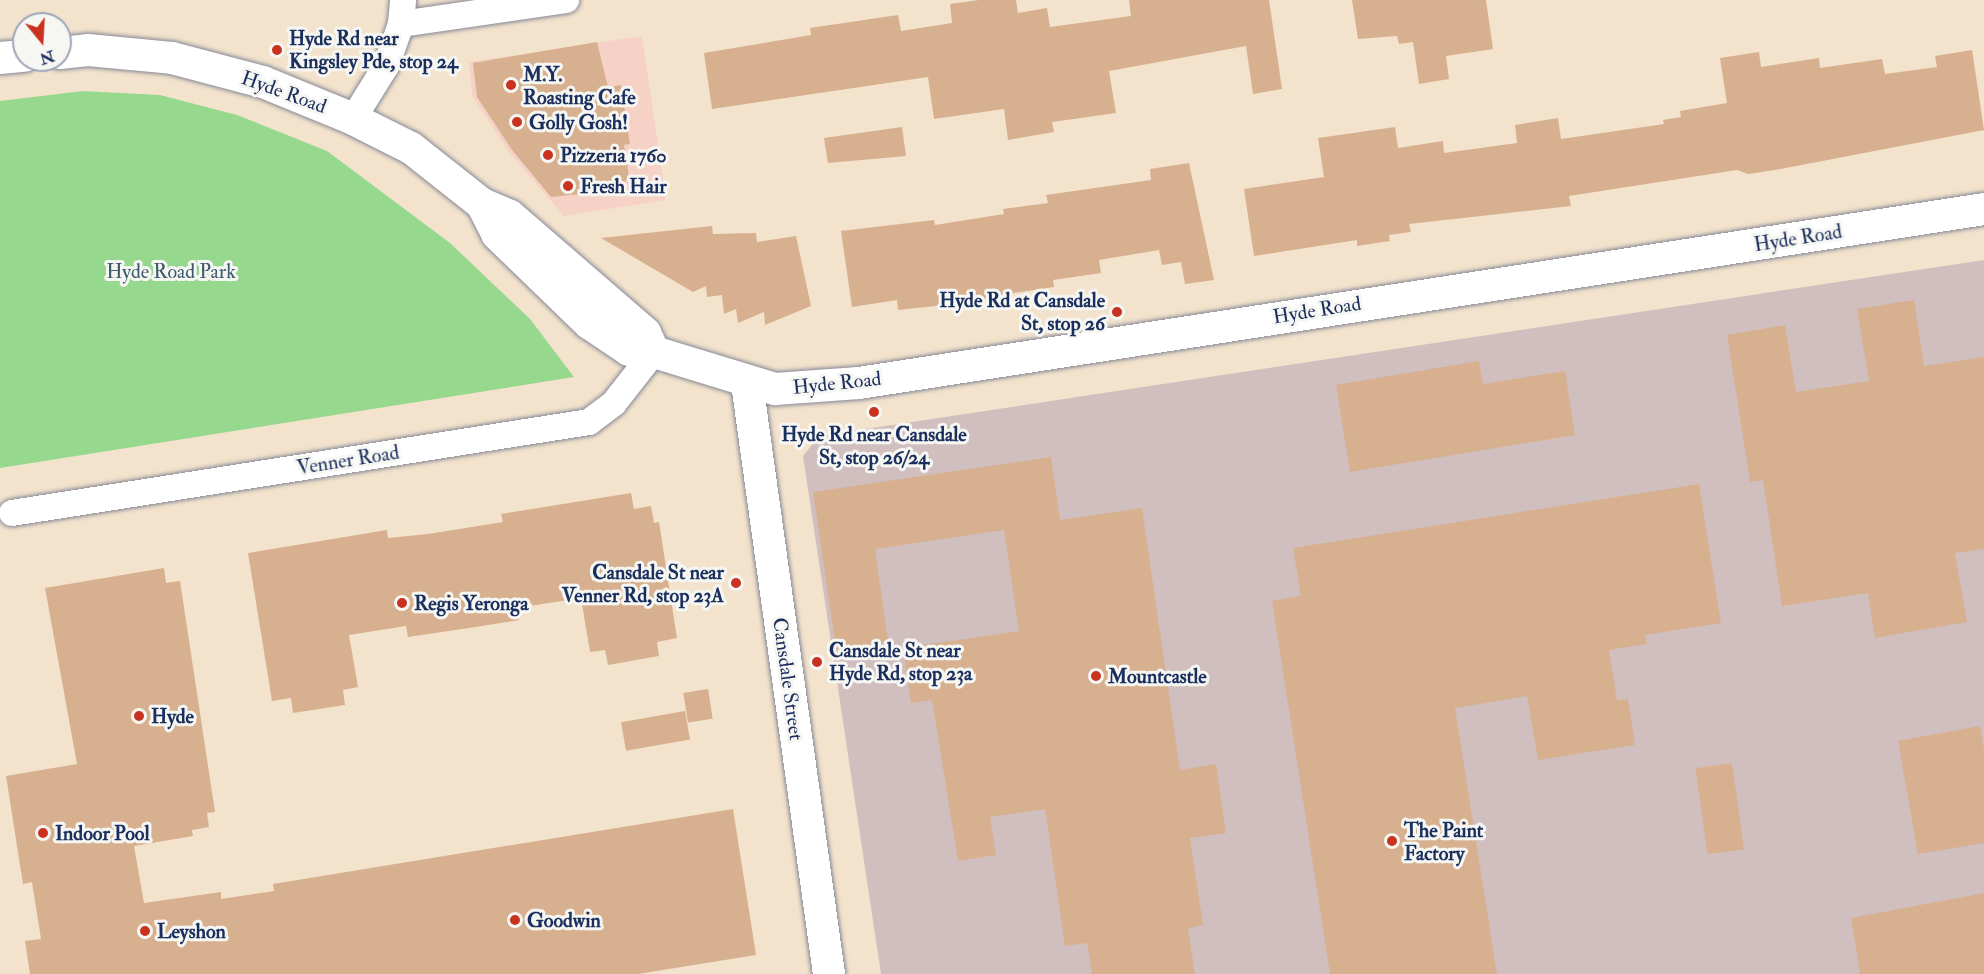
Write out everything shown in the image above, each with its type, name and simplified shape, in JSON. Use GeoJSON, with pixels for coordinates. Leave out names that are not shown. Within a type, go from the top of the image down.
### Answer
{"type":"FeatureCollection","features":[{"type":"Feature","properties":{"kind":"street"},"geometry":{"type":"LineString","coordinates":[[353,119],[386,66],[402,12],[566,0]]}},
{"type":"Feature","properties":{"kind":"street","name":"Hyde Road"},"geometry":{"type":"LineString","coordinates":[[72,52],[88,50],[172,58],[264,81],[353,119],[411,148],[482,204],[498,234],[589,323],[629,350],[654,352],[747,383],[775,389],[859,383],[1984,208]]}},
{"type":"Feature","properties":{"kind":"street","name":"Venner Road"},"geometry":{"type":"LineString","coordinates":[[12,513],[589,422],[614,403],[654,352]]}},
{"type":"Feature","properties":{"kind":"street","name":"Cansdale Street"},"geometry":{"type":"LineString","coordinates":[[747,383],[830,974]]}},
{"type":"Feature","properties":{"kind":"shaded area"},"geometry":{"type":"Polygon","coordinates":[[[642,36],[666,200],[564,216],[509,152],[472,95],[469,62],[642,36]]]}},
{"type":"Feature","properties":{"kind":"shaded area"},"geometry":{"type":"Polygon","coordinates":[[[1984,260],[1984,974],[881,974],[803,456],[819,436],[1984,260]]]}},
{"type":"Feature","properties":{"kind":"green space","name":"Hyde Road Park"},"geometry":{"type":"Polygon","coordinates":[[[83,91],[160,95],[237,115],[327,151],[450,243],[530,319],[574,377],[0,468],[0,101],[83,91]]]}},
{"type":"Feature","properties":{"kind":"building"},"geometry":{"type":"Polygon","coordinates":[[[979,0],[1016,0],[1018,13],[1047,8],[1050,27],[1131,16],[1129,0],[1269,0],[1282,89],[1253,94],[1246,46],[1109,71],[1116,113],[1052,122],[1054,132],[1008,140],[1004,109],[934,119],[928,77],[712,109],[704,53],[811,35],[810,28],[898,15],[901,31],[952,23],[950,4],[979,0]]]}},
{"type":"Feature","properties":{"kind":"building"},"geometry":{"type":"Polygon","coordinates":[[[1352,0],[1486,0],[1493,49],[1446,56],[1449,79],[1419,84],[1413,42],[1399,44],[1397,36],[1358,39],[1352,0]]]}},
{"type":"Feature","properties":{"kind":"building"},"geometry":{"type":"Polygon","coordinates":[[[597,42],[608,87],[621,85],[630,144],[624,145],[629,176],[619,190],[551,197],[512,150],[477,97],[473,63],[597,42]]]}},
{"type":"Feature","properties":{"kind":"building"},"geometry":{"type":"Polygon","coordinates":[[[1972,50],[1984,130],[1775,170],[1748,174],[1737,170],[1569,196],[1571,206],[1409,224],[1411,232],[1389,235],[1390,241],[1357,246],[1357,240],[1254,256],[1244,189],[1324,177],[1318,138],[1395,127],[1398,148],[1443,141],[1444,153],[1517,143],[1515,125],[1558,118],[1561,139],[1664,124],[1663,120],[1681,117],[1680,111],[1727,103],[1720,58],[1759,52],[1761,67],[1819,58],[1820,68],[1882,59],[1885,74],[1937,67],[1935,56],[1972,50]]]}},
{"type":"Feature","properties":{"kind":"building"},"geometry":{"type":"Polygon","coordinates":[[[902,127],[906,156],[828,163],[824,138],[902,127]]]}},
{"type":"Feature","properties":{"kind":"building"},"geometry":{"type":"Polygon","coordinates":[[[1189,163],[1214,280],[1185,284],[1181,262],[1162,265],[1159,250],[1099,260],[1101,273],[1053,280],[1054,287],[987,297],[982,301],[898,310],[897,300],[852,307],[841,231],[934,220],[935,225],[1004,214],[1003,209],[1048,203],[1046,195],[1151,180],[1150,169],[1189,163]]]}},
{"type":"Feature","properties":{"kind":"building"},"geometry":{"type":"Polygon","coordinates":[[[712,226],[713,234],[756,233],[757,242],[796,236],[811,306],[765,325],[764,312],[738,323],[736,309],[724,314],[722,295],[707,297],[706,286],[693,292],[601,238],[712,226]]]}},
{"type":"Feature","properties":{"kind":"building"},"geometry":{"type":"Polygon","coordinates":[[[1914,300],[1924,366],[1984,357],[1984,549],[1955,553],[1967,622],[1875,638],[1868,593],[1782,606],[1763,480],[1750,482],[1727,335],[1785,325],[1796,392],[1869,381],[1857,309],[1914,300]]]}},
{"type":"Feature","properties":{"kind":"building"},"geometry":{"type":"Polygon","coordinates":[[[1479,361],[1483,384],[1565,371],[1575,435],[1350,472],[1336,385],[1479,361]]]}},
{"type":"Feature","properties":{"kind":"building","name":"Mountcastle"},"geometry":{"type":"Polygon","coordinates":[[[1051,457],[1060,520],[1142,508],[1180,770],[1216,764],[1226,833],[1190,838],[1203,925],[1188,928],[1195,974],[1092,974],[1087,943],[1065,946],[1045,809],[990,817],[996,855],[958,861],[932,700],[911,703],[903,648],[1019,631],[1004,530],[875,549],[888,641],[836,649],[813,492],[1051,457]]]}},
{"type":"Feature","properties":{"kind":"building","name":"The Paint Factory"},"geometry":{"type":"Polygon","coordinates":[[[1699,484],[1721,623],[1645,635],[1647,644],[1609,650],[1617,700],[1628,699],[1635,745],[1538,760],[1527,696],[1455,708],[1497,974],[1330,974],[1272,601],[1301,596],[1293,548],[1699,484]]]}},
{"type":"Feature","properties":{"kind":"building","name":"Regis Yeronga"},"geometry":{"type":"Polygon","coordinates":[[[631,493],[634,509],[651,506],[654,523],[659,522],[677,638],[657,642],[659,656],[608,665],[605,650],[590,652],[581,598],[517,608],[519,620],[469,628],[408,637],[406,626],[349,635],[358,687],[343,690],[345,705],[293,713],[291,698],[272,701],[248,553],[387,530],[388,538],[428,534],[503,522],[501,514],[631,493]]]}},
{"type":"Feature","properties":{"kind":"building"},"geometry":{"type":"Polygon","coordinates":[[[164,568],[166,583],[180,581],[215,812],[207,813],[209,827],[192,830],[193,836],[134,846],[144,903],[221,892],[221,899],[274,891],[273,884],[733,809],[756,955],[638,974],[30,974],[25,941],[41,939],[32,882],[23,884],[6,776],[77,764],[45,588],[164,568]]]}},
{"type":"Feature","properties":{"kind":"building"},"geometry":{"type":"Polygon","coordinates":[[[708,689],[713,719],[688,723],[683,693],[708,689]]]}},
{"type":"Feature","properties":{"kind":"building"},"geometry":{"type":"Polygon","coordinates":[[[685,711],[690,740],[626,751],[621,722],[685,711]]]}},
{"type":"Feature","properties":{"kind":"building"},"geometry":{"type":"Polygon","coordinates":[[[1980,726],[1984,750],[1984,843],[1918,854],[1898,741],[1980,726]]]}},
{"type":"Feature","properties":{"kind":"building"},"geometry":{"type":"Polygon","coordinates":[[[1732,763],[1744,849],[1707,854],[1695,768],[1732,763]]]}},
{"type":"Feature","properties":{"kind":"building"},"geometry":{"type":"Polygon","coordinates":[[[1984,893],[1984,974],[1860,974],[1851,918],[1984,893]]]}},
{"type":"Feature","properties":{"kind":"place","name":"Hyde Rd near Kingsley Pde, stop 24"},"geometry":{"type":"Point","coordinates":[277,50]}},
{"type":"Feature","properties":{"kind":"place","name":"M.Y. Roasting Cafe"},"geometry":{"type":"Point","coordinates":[511,85]}},
{"type":"Feature","properties":{"kind":"place","name":"Golly Gosh!"},"geometry":{"type":"Point","coordinates":[517,122]}},
{"type":"Feature","properties":{"kind":"place","name":"Pizzeria 1760"},"geometry":{"type":"Point","coordinates":[548,155]}},
{"type":"Feature","properties":{"kind":"place","name":"Fresh Hair"},"geometry":{"type":"Point","coordinates":[568,186]}},
{"type":"Feature","properties":{"kind":"place","name":"Hyde Rd at Cansdale St, stop 26"},"geometry":{"type":"Point","coordinates":[1117,312]}},
{"type":"Feature","properties":{"kind":"place","name":"Hyde Rd near Cansdale St, stop 26/24"},"geometry":{"type":"Point","coordinates":[874,412]}},
{"type":"Feature","properties":{"kind":"place","name":"Cansdale St near Venner Rd, stop 23A"},"geometry":{"type":"Point","coordinates":[736,583]}},
{"type":"Feature","properties":{"kind":"place","name":"Regis Yeronga"},"geometry":{"type":"Point","coordinates":[402,603]}},
{"type":"Feature","properties":{"kind":"place","name":"Cansdale St near Hyde Rd, stop 23a"},"geometry":{"type":"Point","coordinates":[817,662]}},
{"type":"Feature","properties":{"kind":"place","name":"Mountcastle"},"geometry":{"type":"Point","coordinates":[1096,676]}},
{"type":"Feature","properties":{"kind":"place","name":"Hyde"},"geometry":{"type":"Point","coordinates":[139,716]}},
{"type":"Feature","properties":{"kind":"place","name":"Indoor Pool"},"geometry":{"type":"Point","coordinates":[43,833]}},
{"type":"Feature","properties":{"kind":"place","name":"The Paint Factory"},"geometry":{"type":"Point","coordinates":[1392,841]}},
{"type":"Feature","properties":{"kind":"place","name":"Goodwin"},"geometry":{"type":"Point","coordinates":[515,920]}},
{"type":"Feature","properties":{"kind":"place","name":"Leyshon"},"geometry":{"type":"Point","coordinates":[145,931]}}]}
